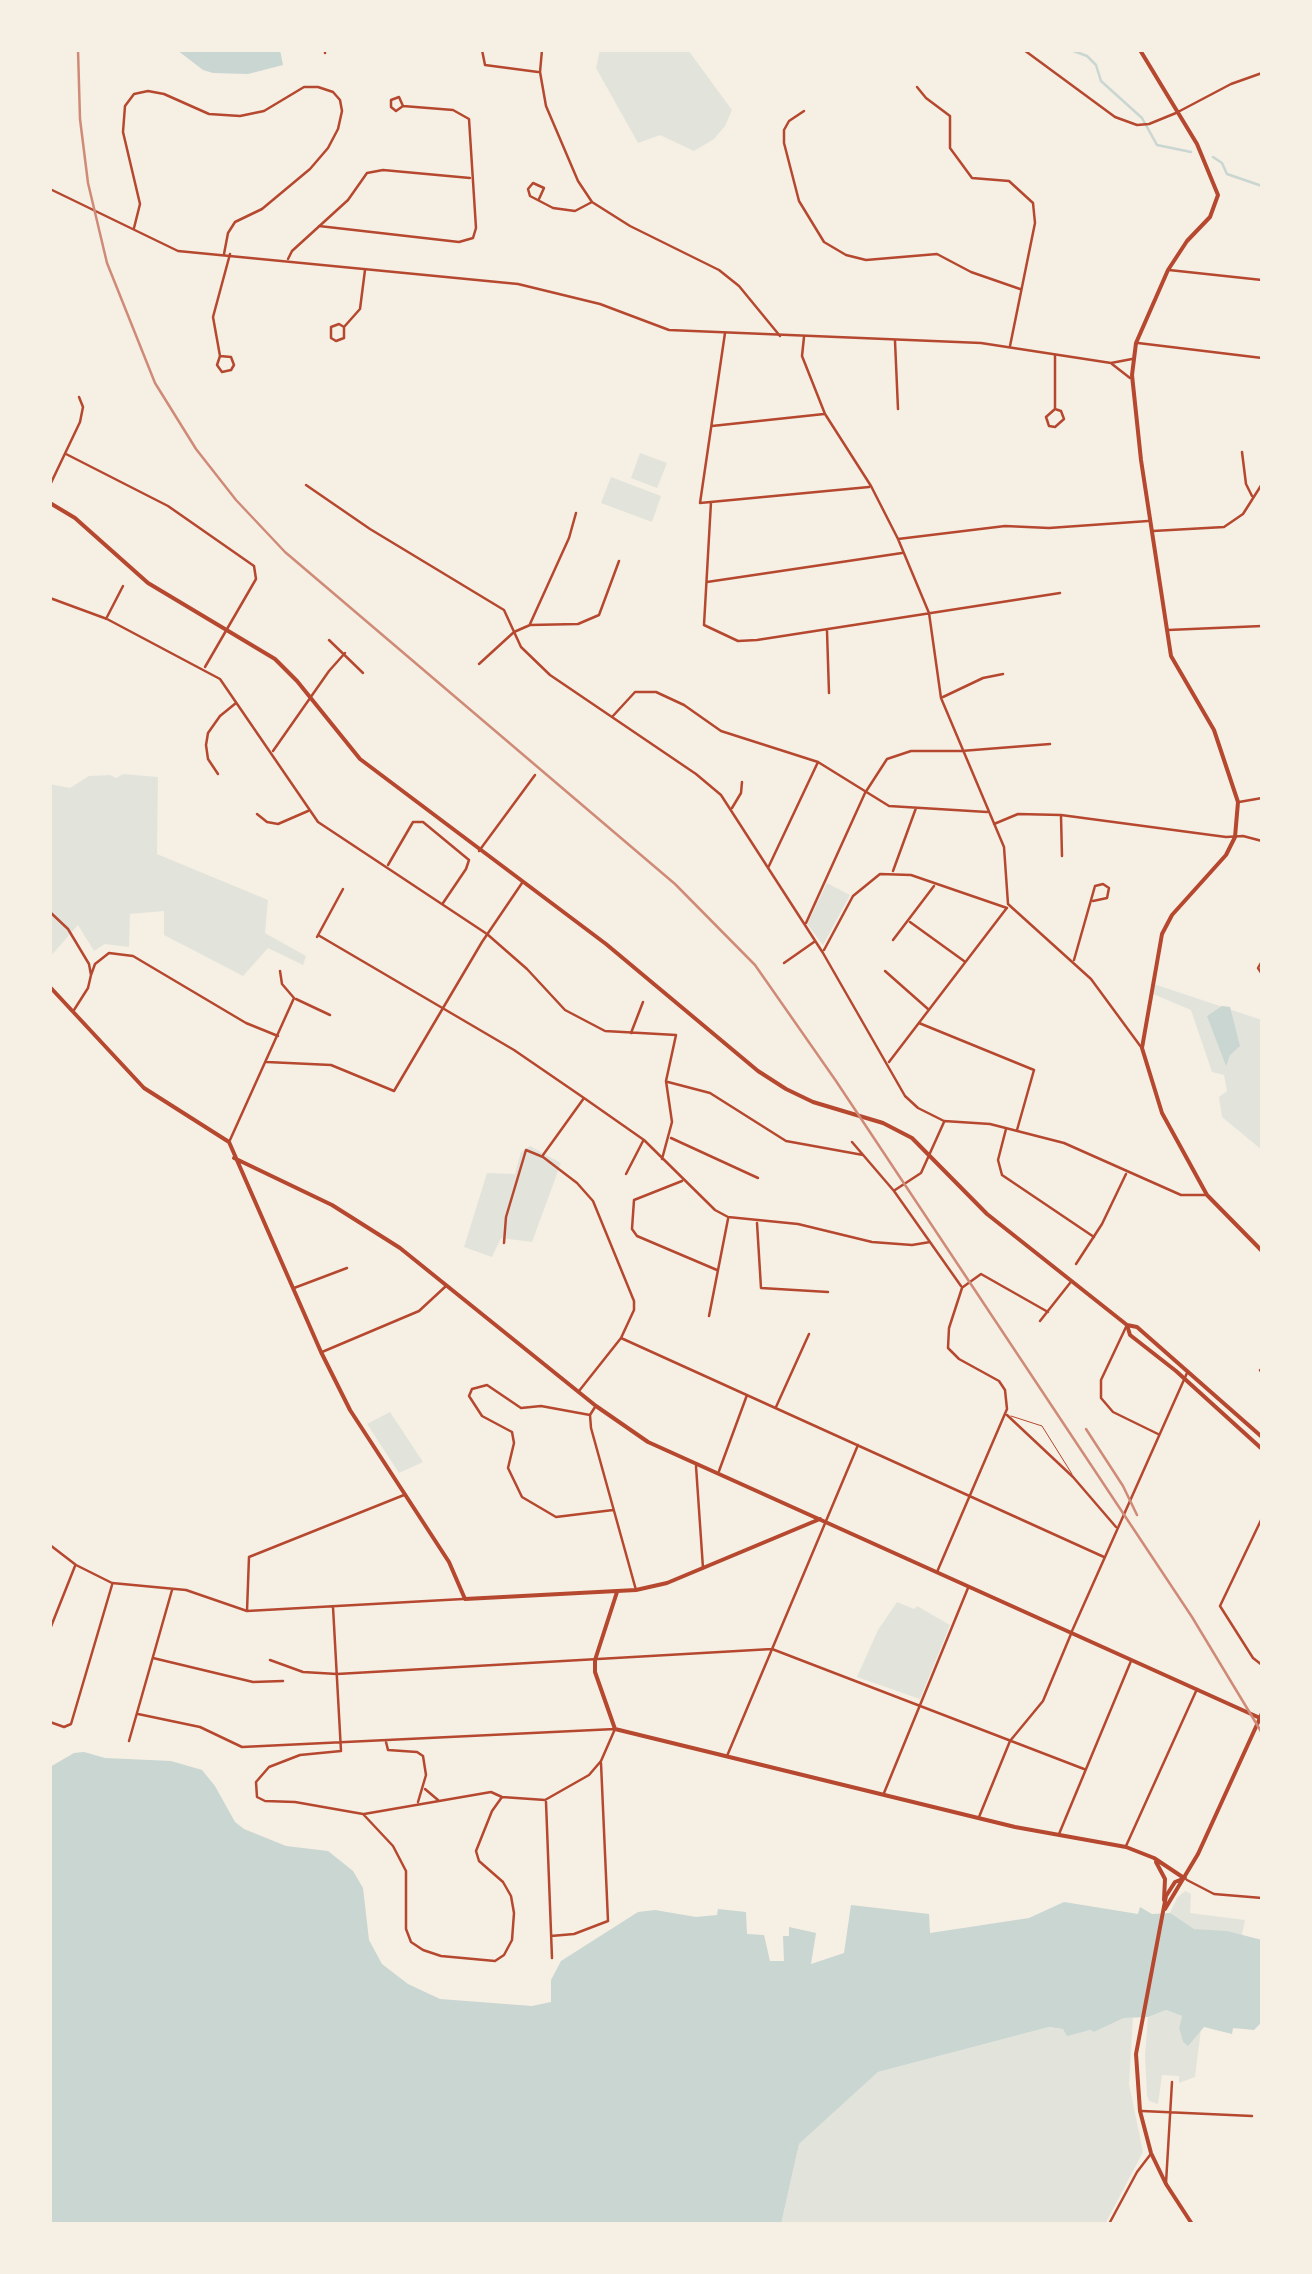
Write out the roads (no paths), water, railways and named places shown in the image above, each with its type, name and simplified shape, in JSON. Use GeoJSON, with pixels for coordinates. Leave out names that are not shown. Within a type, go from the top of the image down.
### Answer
{"type":"FeatureCollection","features":[{"type":"Feature","properties":{"kind":"main road"},"geometry":{"type":"LineString","coordinates":[[1140,50],[1208,166],[1218,199],[1210,217],[1187,241],[1168,270],[1136,343],[1132,380],[1151,532],[1173,662],[1208,718],[1238,802],[1235,836],[1226,854],[1166,924],[1159,944],[1142,1048],[1162,1112],[1206,1195],[1262,1251]]}},
{"type":"Feature","properties":{"kind":"main road"},"geometry":{"type":"LineString","coordinates":[[50,503],[75,518],[148,583],[275,659],[360,759],[606,944],[758,1070],[786,1089],[883,1123],[912,1138],[987,1214],[1127,1325],[1136,1327],[1262,1437]]}},
{"type":"Feature","properties":{"kind":"main road"},"geometry":{"type":"LineString","coordinates":[[50,986],[144,1088],[228,1142],[350,1410],[449,1562],[465,1600],[636,1590],[667,1583],[823,1521]]}},
{"type":"Feature","properties":{"kind":"main road"},"geometry":{"type":"LineString","coordinates":[[234,1158],[332,1204],[400,1248],[578,1392],[648,1442],[1261,1716],[1185,1878],[1163,1913]]}},
{"type":"Feature","properties":{"kind":"main road"},"geometry":{"type":"LineString","coordinates":[[1127,1325],[1130,1335],[1262,1450]]}},
{"type":"Feature","properties":{"kind":"main road"},"geometry":{"type":"LineString","coordinates":[[617,1592],[595,1660],[597,1684],[615,1729],[979,1818],[1126,1847],[1154,1858],[1185,1878]]}},
{"type":"Feature","properties":{"kind":"main road"},"geometry":{"type":"LineString","coordinates":[[1154,1858],[1165,1879],[1164,1904],[1139,2026],[1136,2054],[1140,2110],[1151,2153],[1192,2224]]}},
{"type":"Feature","properties":{"kind":"main road"},"geometry":{"type":"LineString","coordinates":[[1164,1904],[1174,1882],[1185,1878]]}},
{"type":"Feature","properties":{"kind":"street"},"geometry":{"type":"LineString","coordinates":[[482,50],[484,65],[540,72]]}},
{"type":"Feature","properties":{"kind":"street"},"geometry":{"type":"LineString","coordinates":[[542,50],[540,72],[546,106],[566,156],[592,202],[630,226],[719,270],[739,286],[780,336]]}},
{"type":"Feature","properties":{"kind":"street"},"geometry":{"type":"LineString","coordinates":[[1024,50],[1115,116],[1145,124],[1262,73]]}},
{"type":"Feature","properties":{"kind":"street"},"geometry":{"type":"LineString","coordinates":[[134,228],[140,204],[123,132],[126,106],[134,94],[164,94],[209,114],[240,116],[264,111],[304,87],[323,88],[340,100],[338,129],[310,169],[262,209],[231,226],[213,317],[220,356]]}},
{"type":"Feature","properties":{"kind":"street"},"geometry":{"type":"LineString","coordinates":[[917,87],[950,116],[950,148],[972,178],[1010,182],[1033,202],[1035,223],[1010,346]]}},
{"type":"Feature","properties":{"kind":"street"},"geometry":{"type":"LineString","coordinates":[[319,226],[465,242],[473,238],[476,228],[469,120],[453,110],[404,106]]}},
{"type":"Feature","properties":{"kind":"street"},"geometry":{"type":"LineString","coordinates":[[804,111],[789,121],[784,143],[799,201],[824,242],[846,256],[866,260],[936,254],[971,272],[1020,289]]}},
{"type":"Feature","properties":{"kind":"street"},"geometry":{"type":"LineString","coordinates":[[288,260],[292,251],[348,200],[373,171],[472,178]]}},
{"type":"Feature","properties":{"kind":"street"},"geometry":{"type":"LineString","coordinates":[[50,189],[178,251],[518,284],[600,304],[669,330],[1010,346],[1111,364],[1132,359]]}},
{"type":"Feature","properties":{"kind":"street"},"geometry":{"type":"LineString","coordinates":[[540,199],[564,210],[575,210],[592,202]]}},
{"type":"Feature","properties":{"kind":"street"},"geometry":{"type":"LineString","coordinates":[[344,327],[360,308],[365,270]]}},
{"type":"Feature","properties":{"kind":"street"},"geometry":{"type":"LineString","coordinates":[[1168,270],[1262,280]]}},
{"type":"Feature","properties":{"kind":"street"},"geometry":{"type":"LineString","coordinates":[[724,333],[700,503],[870,486]]}},
{"type":"Feature","properties":{"kind":"street"},"geometry":{"type":"LineString","coordinates":[[804,337],[802,356],[825,414],[870,486],[929,613],[941,698],[1006,858],[1008,906],[888,1063]]}},
{"type":"Feature","properties":{"kind":"street"},"geometry":{"type":"LineString","coordinates":[[895,341],[898,409]]}},
{"type":"Feature","properties":{"kind":"street"},"geometry":{"type":"LineString","coordinates":[[1136,343],[1262,358]]}},
{"type":"Feature","properties":{"kind":"street"},"geometry":{"type":"LineString","coordinates":[[1054,409],[1055,354]]}},
{"type":"Feature","properties":{"kind":"street"},"geometry":{"type":"LineString","coordinates":[[1111,364],[1132,380]]}},
{"type":"Feature","properties":{"kind":"street"},"geometry":{"type":"LineString","coordinates":[[50,485],[80,422],[83,407],[79,397]]}},
{"type":"Feature","properties":{"kind":"street"},"geometry":{"type":"LineString","coordinates":[[712,426],[825,414]]}},
{"type":"Feature","properties":{"kind":"street"},"geometry":{"type":"LineString","coordinates":[[1242,452],[1246,484],[1254,497]]}},
{"type":"Feature","properties":{"kind":"street"},"geometry":{"type":"LineString","coordinates":[[66,454],[168,506],[254,566],[256,579],[204,669]]}},
{"type":"Feature","properties":{"kind":"street"},"geometry":{"type":"LineString","coordinates":[[1151,532],[1224,527],[1243,514],[1262,484]]}},
{"type":"Feature","properties":{"kind":"street"},"geometry":{"type":"LineString","coordinates":[[306,485],[370,529],[504,610],[521,647],[550,675],[712,786],[805,924],[911,1103],[944,1121],[966,1120],[1017,1130],[1080,1148],[1183,1196],[1206,1195]]}},
{"type":"Feature","properties":{"kind":"street"},"geometry":{"type":"LineString","coordinates":[[711,502],[704,625],[728,638],[751,642],[1060,592]]}},
{"type":"Feature","properties":{"kind":"street"},"geometry":{"type":"LineString","coordinates":[[530,625],[569,538],[576,513]]}},
{"type":"Feature","properties":{"kind":"street"},"geometry":{"type":"LineString","coordinates":[[898,540],[1005,526],[1049,528],[1150,520]]}},
{"type":"Feature","properties":{"kind":"street"},"geometry":{"type":"LineString","coordinates":[[707,582],[904,553]]}},
{"type":"Feature","properties":{"kind":"street"},"geometry":{"type":"LineString","coordinates":[[479,664],[514,632],[530,625],[578,624],[599,615],[619,561]]}},
{"type":"Feature","properties":{"kind":"street"},"geometry":{"type":"LineString","coordinates":[[107,619],[123,586]]}},
{"type":"Feature","properties":{"kind":"street"},"geometry":{"type":"LineString","coordinates":[[50,598],[107,619],[220,680],[309,811],[329,832],[487,934],[564,1010],[605,1031],[676,1034],[666,1082],[672,1122],[662,1159]]}},
{"type":"Feature","properties":{"kind":"street"},"geometry":{"type":"LineString","coordinates":[[1166,630],[1262,626]]}},
{"type":"Feature","properties":{"kind":"street"},"geometry":{"type":"LineString","coordinates":[[827,630],[829,693]]}},
{"type":"Feature","properties":{"kind":"street"},"geometry":{"type":"LineString","coordinates":[[329,640],[363,673]]}},
{"type":"Feature","properties":{"kind":"street"},"geometry":{"type":"LineString","coordinates":[[272,752],[345,653]]}},
{"type":"Feature","properties":{"kind":"street"},"geometry":{"type":"LineString","coordinates":[[941,698],[983,678],[1003,674]]}},
{"type":"Feature","properties":{"kind":"street"},"geometry":{"type":"LineString","coordinates":[[612,717],[636,692],[656,692],[684,705],[721,731],[818,762],[889,806],[989,812]]}},
{"type":"Feature","properties":{"kind":"street"},"geometry":{"type":"LineString","coordinates":[[218,774],[211,766],[206,745],[210,727],[237,702]]}},
{"type":"Feature","properties":{"kind":"street"},"geometry":{"type":"LineString","coordinates":[[805,924],[865,792],[879,768],[896,754],[911,750],[961,751],[1050,744]]}},
{"type":"Feature","properties":{"kind":"street"},"geometry":{"type":"LineString","coordinates":[[768,870],[818,762]]}},
{"type":"Feature","properties":{"kind":"street"},"geometry":{"type":"LineString","coordinates":[[479,851],[535,775]]}},
{"type":"Feature","properties":{"kind":"street"},"geometry":{"type":"LineString","coordinates":[[731,809],[742,794],[742,782]]}},
{"type":"Feature","properties":{"kind":"street"},"geometry":{"type":"LineString","coordinates":[[1238,802],[1262,798]]}},
{"type":"Feature","properties":{"kind":"street"},"geometry":{"type":"LineString","coordinates":[[892,872],[916,808]]}},
{"type":"Feature","properties":{"kind":"street"},"geometry":{"type":"LineString","coordinates":[[257,814],[278,824],[309,811]]}},
{"type":"Feature","properties":{"kind":"street"},"geometry":{"type":"LineString","coordinates":[[994,824],[1018,814],[1061,815],[1262,842]]}},
{"type":"Feature","properties":{"kind":"street"},"geometry":{"type":"LineString","coordinates":[[1061,815],[1062,856]]}},
{"type":"Feature","properties":{"kind":"street"},"geometry":{"type":"LineString","coordinates":[[387,868],[408,828],[416,821],[424,822],[469,860],[442,904]]}},
{"type":"Feature","properties":{"kind":"street"},"geometry":{"type":"LineString","coordinates":[[823,953],[854,896],[880,874],[892,872],[936,883],[1008,906],[1074,961],[1142,1048]]}},
{"type":"Feature","properties":{"kind":"street"},"geometry":{"type":"LineString","coordinates":[[266,1062],[330,1064],[394,1091],[522,882]]}},
{"type":"Feature","properties":{"kind":"street"},"geometry":{"type":"LineString","coordinates":[[893,940],[936,883]]}},
{"type":"Feature","properties":{"kind":"street"},"geometry":{"type":"LineString","coordinates":[[343,888],[318,936],[514,1050],[584,1098],[644,1140],[715,1210],[728,1217],[798,1224],[872,1242],[930,1242]]}},
{"type":"Feature","properties":{"kind":"street"},"geometry":{"type":"LineString","coordinates":[[1074,961],[1094,901]]}},
{"type":"Feature","properties":{"kind":"street"},"geometry":{"type":"LineString","coordinates":[[50,912],[82,949],[91,975]]}},
{"type":"Feature","properties":{"kind":"street"},"geometry":{"type":"LineString","coordinates":[[909,921],[965,962]]}},
{"type":"Feature","properties":{"kind":"street"},"geometry":{"type":"LineString","coordinates":[[784,963],[815,942]]}},
{"type":"Feature","properties":{"kind":"street"},"geometry":{"type":"LineString","coordinates":[[74,1010],[88,988],[95,964],[108,953],[133,956],[246,1022],[278,1036]]}},
{"type":"Feature","properties":{"kind":"street"},"geometry":{"type":"LineString","coordinates":[[1262,961],[1258,968],[1262,974]]}},
{"type":"Feature","properties":{"kind":"street"},"geometry":{"type":"LineString","coordinates":[[280,971],[282,984],[294,998],[330,1015]]}},
{"type":"Feature","properties":{"kind":"street"},"geometry":{"type":"LineString","coordinates":[[885,972],[928,1009]]}},
{"type":"Feature","properties":{"kind":"street"},"geometry":{"type":"LineString","coordinates":[[228,1142],[294,998]]}},
{"type":"Feature","properties":{"kind":"street"},"geometry":{"type":"LineString","coordinates":[[631,1034],[642,1002]]}},
{"type":"Feature","properties":{"kind":"street"},"geometry":{"type":"LineString","coordinates":[[918,1022],[1034,1070],[1017,1130]]}},
{"type":"Feature","properties":{"kind":"street"},"geometry":{"type":"LineString","coordinates":[[666,1082],[710,1093],[786,1141],[862,1154]]}},
{"type":"Feature","properties":{"kind":"street"},"geometry":{"type":"LineString","coordinates":[[542,1157],[584,1098]]}},
{"type":"Feature","properties":{"kind":"street"},"geometry":{"type":"LineString","coordinates":[[894,1191],[918,1176],[944,1121]]}},
{"type":"Feature","properties":{"kind":"street"},"geometry":{"type":"LineString","coordinates":[[1006,1128],[998,1160],[1002,1174],[1094,1237]]}},
{"type":"Feature","properties":{"kind":"street"},"geometry":{"type":"LineString","coordinates":[[669,1138],[758,1178]]}},
{"type":"Feature","properties":{"kind":"street"},"geometry":{"type":"LineString","coordinates":[[626,1174],[644,1140]]}},
{"type":"Feature","properties":{"kind":"street"},"geometry":{"type":"LineString","coordinates":[[852,1142],[894,1191],[962,1288]]}},
{"type":"Feature","properties":{"kind":"street"},"geometry":{"type":"LineString","coordinates":[[504,1243],[506,1217],[523,1153],[529,1150],[577,1183],[592,1202],[634,1301],[634,1315],[621,1338],[578,1392]]}},
{"type":"Feature","properties":{"kind":"street"},"geometry":{"type":"LineString","coordinates":[[1076,1264],[1127,1172]]}},
{"type":"Feature","properties":{"kind":"street"},"geometry":{"type":"LineString","coordinates":[[683,1180],[634,1200],[632,1229],[638,1236],[718,1270]]}},
{"type":"Feature","properties":{"kind":"street"},"geometry":{"type":"LineString","coordinates":[[709,1316],[728,1217]]}},
{"type":"Feature","properties":{"kind":"street"},"geometry":{"type":"LineString","coordinates":[[757,1222],[761,1288],[828,1292]]}},
{"type":"Feature","properties":{"kind":"street"},"geometry":{"type":"LineString","coordinates":[[293,1289],[347,1268]]}},
{"type":"Feature","properties":{"kind":"street"},"geometry":{"type":"LineString","coordinates":[[937,1572],[1006,1414],[1005,1390],[999,1381],[959,1360],[948,1348],[949,1328],[962,1288],[981,1274],[1048,1312]]}},
{"type":"Feature","properties":{"kind":"street"},"geometry":{"type":"LineString","coordinates":[[1040,1321],[1071,1282]]}},
{"type":"Feature","properties":{"kind":"street"},"geometry":{"type":"LineString","coordinates":[[321,1352],[419,1311],[447,1284]]}},
{"type":"Feature","properties":{"kind":"street"},"geometry":{"type":"LineString","coordinates":[[1127,1325],[1101,1380],[1100,1398],[1113,1412],[1158,1434]]}},
{"type":"Feature","properties":{"kind":"street"},"geometry":{"type":"LineString","coordinates":[[775,1408],[809,1334]]}},
{"type":"Feature","properties":{"kind":"street"},"geometry":{"type":"LineString","coordinates":[[621,1338],[1104,1557]]}},
{"type":"Feature","properties":{"kind":"street"},"geometry":{"type":"LineString","coordinates":[[979,1818],[1010,1742],[1044,1701],[1188,1370]]}},
{"type":"Feature","properties":{"kind":"street"},"geometry":{"type":"LineString","coordinates":[[590,1415],[541,1406],[521,1408],[487,1385],[472,1389],[468,1398],[485,1419],[512,1432],[514,1444],[508,1468],[522,1496],[537,1508],[563,1517],[613,1510]]}},
{"type":"Feature","properties":{"kind":"street"},"geometry":{"type":"LineString","coordinates":[[718,1473],[748,1396]]}},
{"type":"Feature","properties":{"kind":"street"},"geometry":{"type":"LineString","coordinates":[[596,1406],[590,1415],[636,1590]]}},
{"type":"Feature","properties":{"kind":"street"},"geometry":{"type":"LineString","coordinates":[[1006,1414],[1073,1477],[1117,1528]]}},
{"type":"Feature","properties":{"kind":"street"},"geometry":{"type":"LineString","coordinates":[[727,1757],[823,1521],[859,1444]]}},
{"type":"Feature","properties":{"kind":"street"},"geometry":{"type":"LineString","coordinates":[[696,1464],[704,1568]]}},
{"type":"Feature","properties":{"kind":"street"},"geometry":{"type":"LineString","coordinates":[[247,1611],[249,1557],[406,1494]]}},
{"type":"Feature","properties":{"kind":"street"},"geometry":{"type":"LineString","coordinates":[[1262,1518],[1220,1606],[1253,1658],[1262,1665]]}},
{"type":"Feature","properties":{"kind":"street"},"geometry":{"type":"LineString","coordinates":[[50,1545],[76,1565],[112,1584],[200,1594],[247,1611],[465,1600]]}},
{"type":"Feature","properties":{"kind":"street"},"geometry":{"type":"LineString","coordinates":[[50,1629],[76,1565]]}},
{"type":"Feature","properties":{"kind":"street"},"geometry":{"type":"LineString","coordinates":[[50,1722],[64,1727],[71,1724],[112,1584]]}},
{"type":"Feature","properties":{"kind":"street"},"geometry":{"type":"LineString","coordinates":[[884,1793],[968,1586]]}},
{"type":"Feature","properties":{"kind":"street"},"geometry":{"type":"LineString","coordinates":[[129,1742],[173,1589]]}},
{"type":"Feature","properties":{"kind":"street"},"geometry":{"type":"LineString","coordinates":[[138,1714],[200,1727],[242,1748],[341,1743],[386,1741],[615,1729],[601,1761],[589,1776],[546,1800],[502,1797],[491,1792],[363,1814],[265,1801],[256,1794],[258,1779],[269,1767],[300,1755],[341,1751],[341,1743],[333,1607]]}},
{"type":"Feature","properties":{"kind":"street"},"geometry":{"type":"LineString","coordinates":[[270,1660],[303,1672],[337,1674],[772,1649],[1084,1769]]}},
{"type":"Feature","properties":{"kind":"street"},"geometry":{"type":"LineString","coordinates":[[153,1658],[254,1682],[283,1681]]}},
{"type":"Feature","properties":{"kind":"street"},"geometry":{"type":"LineString","coordinates":[[1059,1835],[1131,1660]]}},
{"type":"Feature","properties":{"kind":"street"},"geometry":{"type":"LineString","coordinates":[[1126,1847],[1198,1688]]}},
{"type":"Feature","properties":{"kind":"street"},"geometry":{"type":"LineString","coordinates":[[386,1741],[388,1750],[423,1756],[424,1788],[416,1804]]}},
{"type":"Feature","properties":{"kind":"street"},"geometry":{"type":"LineString","coordinates":[[551,1936],[574,1934],[608,1921],[601,1761]]}},
{"type":"Feature","properties":{"kind":"street"},"geometry":{"type":"LineString","coordinates":[[424,1788],[438,1800]]}},
{"type":"Feature","properties":{"kind":"street"},"geometry":{"type":"LineString","coordinates":[[363,1814],[393,1846],[406,1871],[406,1930],[411,1942],[441,1956],[495,1960],[504,1955],[512,1940],[514,1913],[503,1882],[479,1860],[476,1851],[502,1797]]}},
{"type":"Feature","properties":{"kind":"street"},"geometry":{"type":"LineString","coordinates":[[546,1800],[552,1958]]}},
{"type":"Feature","properties":{"kind":"street"},"geometry":{"type":"LineString","coordinates":[[1185,1878],[1214,1894],[1262,1898]]}},
{"type":"Feature","properties":{"kind":"street"},"geometry":{"type":"LineString","coordinates":[[1166,2184],[1172,2082]]}},
{"type":"Feature","properties":{"kind":"street"},"geometry":{"type":"LineString","coordinates":[[1140,2110],[1252,2116]]}},
{"type":"Feature","properties":{"kind":"street"},"geometry":{"type":"LineString","coordinates":[[1109,2224],[1151,2153]]}},
{"type":"Feature","properties":{"kind":"lane"},"geometry":{"type":"LineString","coordinates":[[1006,1414],[1042,1426],[1073,1477]]}},
{"type":"Feature","properties":{"kind":"waterway"},"geometry":{"type":"LineString","coordinates":[[1071,50],[1087,56],[1096,65],[1101,81],[1142,118],[1157,145],[1191,152]]}},
{"type":"Feature","properties":{"kind":"waterway"},"geometry":{"type":"LineString","coordinates":[[1213,157],[1222,163],[1227,174],[1262,186]]}},
{"type":"Feature","properties":{"kind":"railway"},"geometry":{"type":"LineString","coordinates":[[78,50],[80,119],[88,183],[107,263],[155,383],[196,449],[236,500],[285,552],[675,884],[755,965],[1192,1617],[1262,1733]]}},
{"type":"Feature","properties":{"kind":"railway"},"geometry":{"type":"LineString","coordinates":[[1086,1429],[1137,1515]]}}]}
